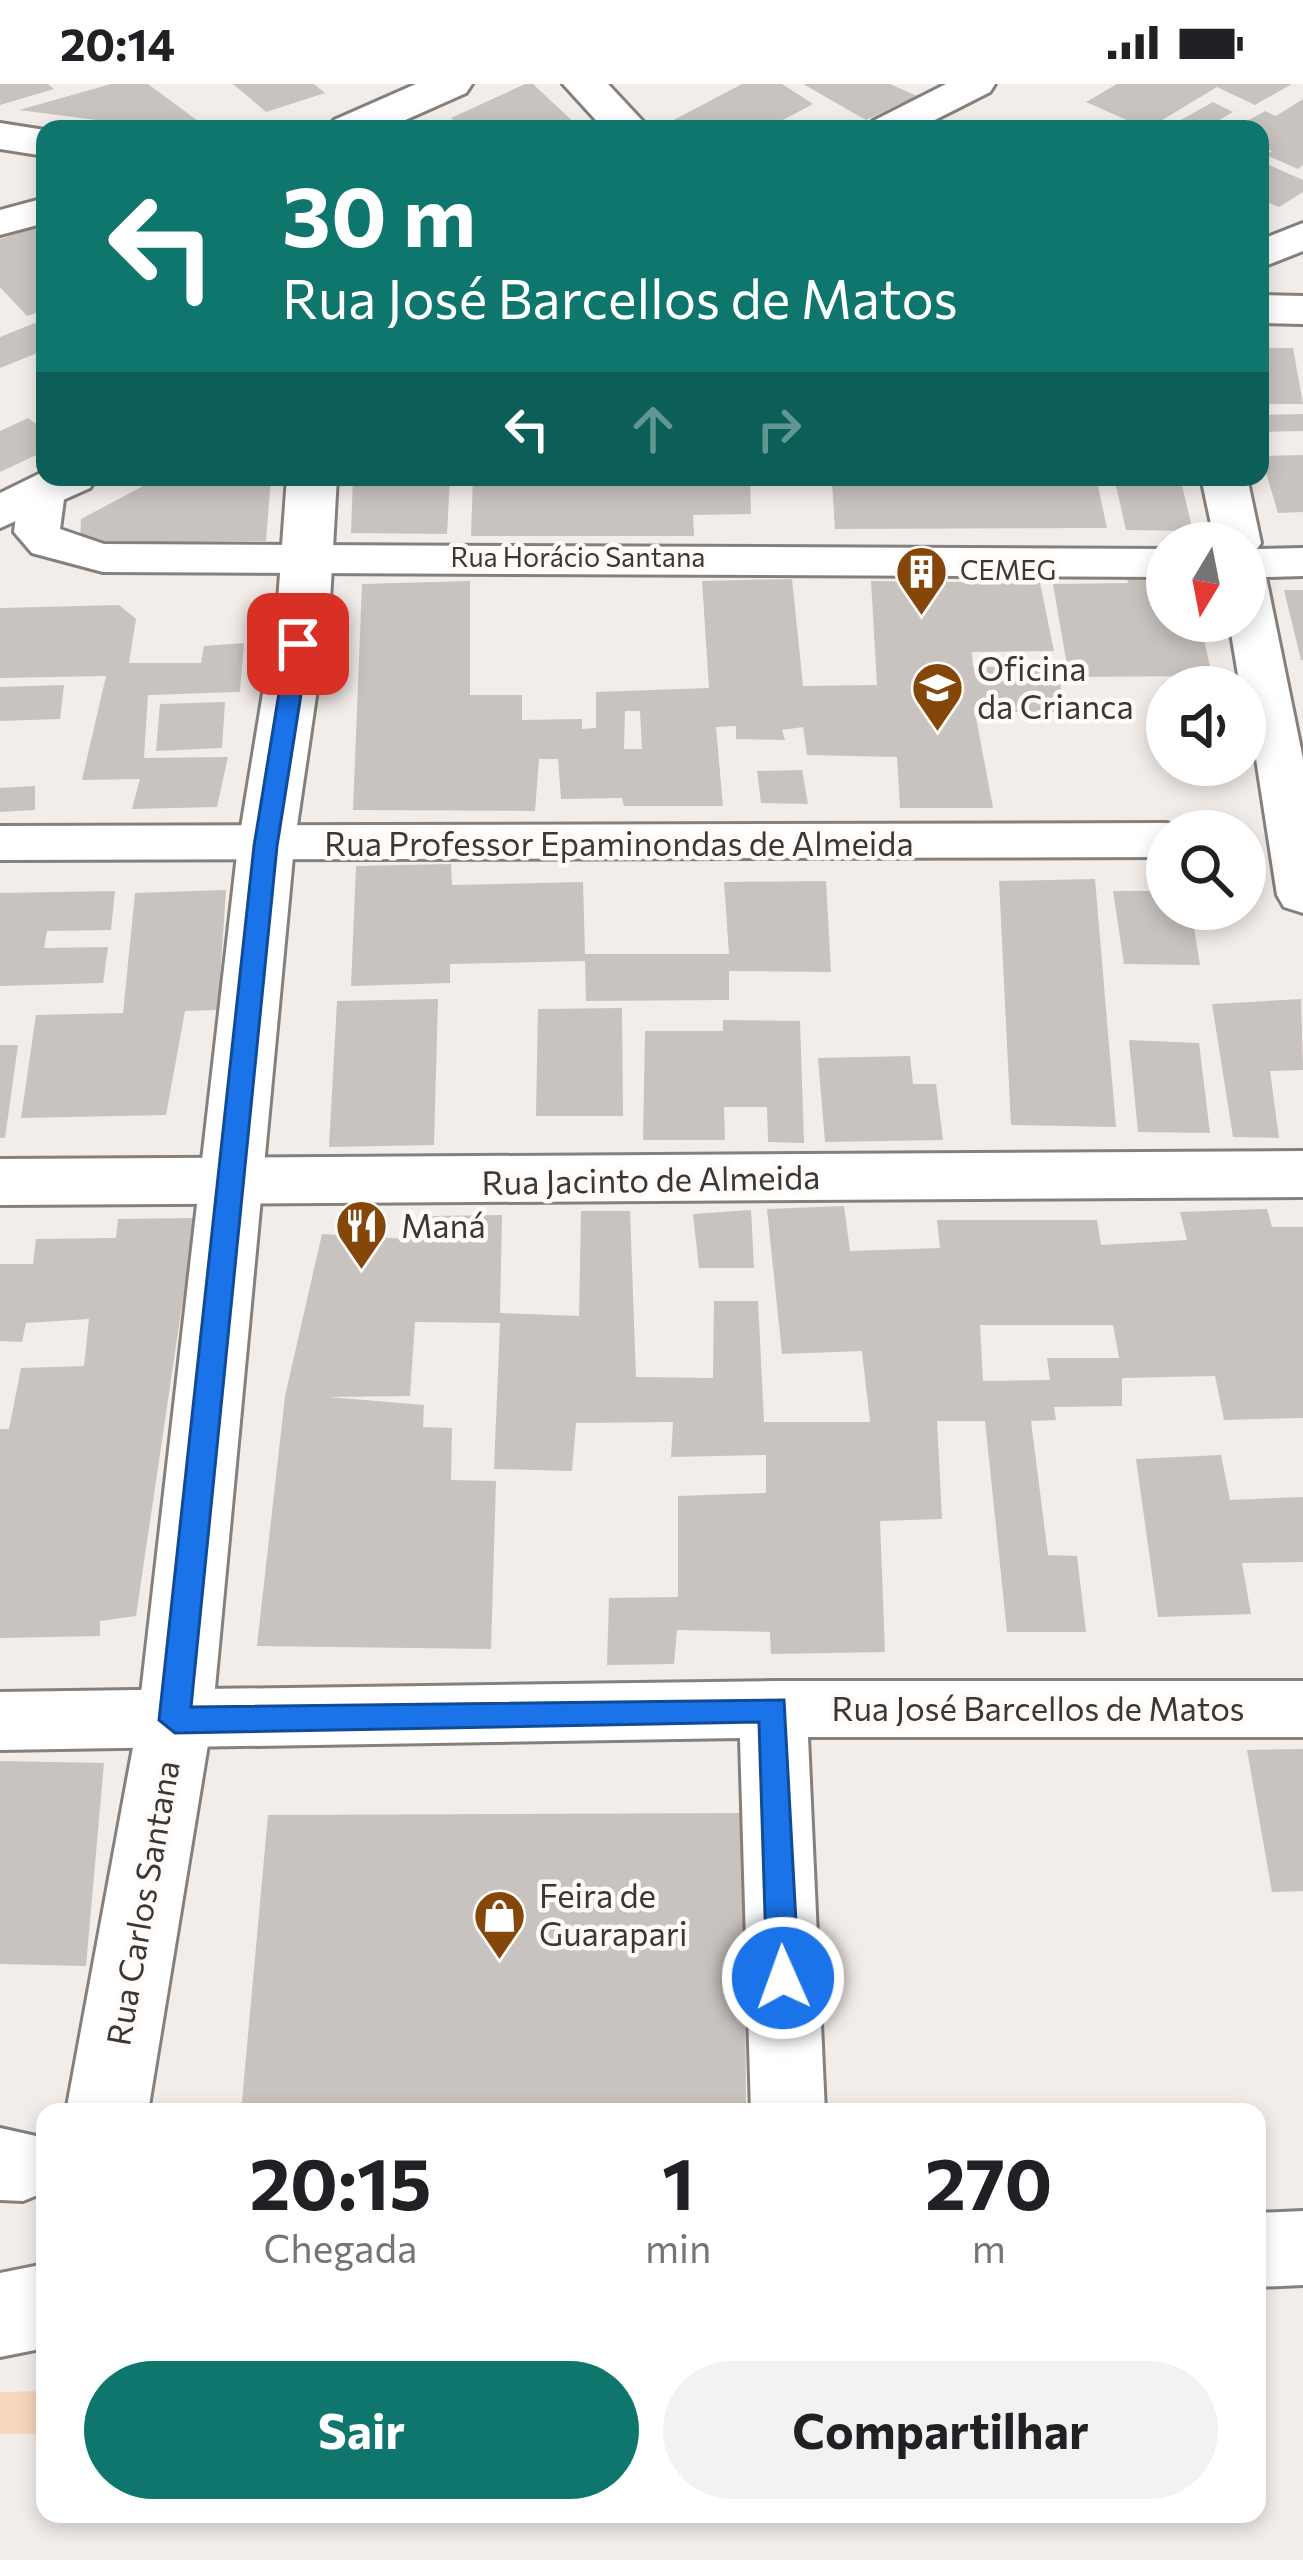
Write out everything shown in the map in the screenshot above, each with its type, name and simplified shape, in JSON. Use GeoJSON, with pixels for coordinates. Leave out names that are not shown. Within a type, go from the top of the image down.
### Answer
{"type":"FeatureCollection","features":[{"type":"Feature","properties":{"kind":"main road"},"geometry":{"type":"LineString","coordinates":[[370,120],[452,84]]}},
{"type":"Feature","properties":{"kind":"main road"},"geometry":{"type":"LineString","coordinates":[[584,84],[619,120]]}},
{"type":"Feature","properties":{"kind":"main road"},"geometry":{"type":"LineString","coordinates":[[0,136],[36,142]]}},
{"type":"Feature","properties":{"kind":"main road"},"geometry":{"type":"LineString","coordinates":[[1269,309],[1303,310]]}},
{"type":"Feature","properties":{"kind":"main road","name":"Rua Carlos Santana"},"geometry":{"type":"LineString","coordinates":[[109,2103],[175,1720],[266,846],[307,558],[311,486]]}},
{"type":"Feature","properties":{"kind":"main road","name":"Rua Jacinto de Almeida"},"geometry":{"type":"LineString","coordinates":[[0,1182],[1303,1174]]}},
{"type":"Feature","properties":{"kind":"main road"},"geometry":{"type":"LineString","coordinates":[[0,2315],[36,2308]]}},
{"type":"Feature","properties":{"kind":"street"},"geometry":{"type":"LineString","coordinates":[[905,120],[976,84]]}},
{"type":"Feature","properties":{"kind":"street"},"geometry":{"type":"LineString","coordinates":[[0,223],[36,213]]}},
{"type":"Feature","properties":{"kind":"street"},"geometry":{"type":"LineString","coordinates":[[1269,252],[1303,236]]}},
{"type":"Feature","properties":{"kind":"street"},"geometry":{"type":"LineString","coordinates":[[1226,486],[1234,522]]}},
{"type":"Feature","properties":{"kind":"street","name":"Rua Horácio Santana"},"geometry":{"type":"LineString","coordinates":[[38,494],[37,532],[48,543],[73,552],[138,560],[1146,563]]}},
{"type":"Feature","properties":{"kind":"street"},"geometry":{"type":"LineString","coordinates":[[1266,563],[1303,562]]}},
{"type":"Feature","properties":{"kind":"street"},"geometry":{"type":"LineString","coordinates":[[1253,642],[1279,839],[1303,896]]}},
{"type":"Feature","properties":{"kind":"street","name":"Rua Professor Epaminondas de Almeida"},"geometry":{"type":"LineString","coordinates":[[0,843],[266,846],[1146,840]]}},
{"type":"Feature","properties":{"kind":"street"},"geometry":{"type":"LineString","coordinates":[[773,1709],[788,2103]]}},
{"type":"Feature","properties":{"kind":"street","name":"Rua José Barcellos de Matos"},"geometry":{"type":"LineString","coordinates":[[0,1720],[773,1709],[1303,1709]]}},
{"type":"Feature","properties":{"kind":"street"},"geometry":{"type":"LineString","coordinates":[[1266,2250],[1303,2248]]}},
{"type":"Feature","properties":{"kind":"shaded area"},"geometry":{"type":"Polygon","coordinates":[[[36,2391],[36,2434],[0,2434],[0,2392],[36,2391]]]}},
{"type":"Feature","properties":{"kind":"building"},"geometry":{"type":"Polygon","coordinates":[[[0,84],[48,84],[54,89],[0,105],[0,84]]]}},
{"type":"Feature","properties":{"kind":"building"},"geometry":{"type":"Polygon","coordinates":[[[111,84],[148,84],[197,120],[96,120],[19,110],[111,84]]]}},
{"type":"Feature","properties":{"kind":"building"},"geometry":{"type":"Polygon","coordinates":[[[233,84],[314,84],[325,93],[266,112],[233,84]]]}},
{"type":"Feature","properties":{"kind":"building"},"geometry":{"type":"Polygon","coordinates":[[[533,84],[571,120],[453,120],[533,84]]]}},
{"type":"Feature","properties":{"kind":"building"},"geometry":{"type":"Polygon","coordinates":[[[742,84],[782,84],[813,104],[783,120],[674,120],[742,84]]]}},
{"type":"Feature","properties":{"kind":"building"},"geometry":{"type":"Polygon","coordinates":[[[803,84],[890,84],[917,96],[866,120],[803,84]]]}},
{"type":"Feature","properties":{"kind":"building"},"geometry":{"type":"Polygon","coordinates":[[[1117,84],[1292,84],[1255,105],[1217,87],[1162,120],[1127,120],[1086,102],[1117,84]]]}},
{"type":"Feature","properties":{"kind":"building"},"geometry":{"type":"Polygon","coordinates":[[[1303,99],[1303,165],[1298,169],[1269,156],[1269,120],[1249,120],[1265,111],[1276,116],[1303,99]]]}},
{"type":"Feature","properties":{"kind":"building"},"geometry":{"type":"Polygon","coordinates":[[[1213,102],[1233,112],[1219,120],[1181,120],[1213,102]]]}},
{"type":"Feature","properties":{"kind":"building"},"geometry":{"type":"Polygon","coordinates":[[[1269,165],[1303,180],[1303,192],[1279,207],[1269,203],[1269,165]]]}},
{"type":"Feature","properties":{"kind":"building"},"geometry":{"type":"Polygon","coordinates":[[[36,228],[36,313],[27,316],[0,287],[0,239],[36,228]]]}},
{"type":"Feature","properties":{"kind":"building"},"geometry":{"type":"Polygon","coordinates":[[[35,323],[36,354],[0,368],[0,337],[35,323]]]}},
{"type":"Feature","properties":{"kind":"building"},"geometry":{"type":"Polygon","coordinates":[[[1269,348],[1293,348],[1303,404],[1269,404],[1269,348]]]}},
{"type":"Feature","properties":{"kind":"building"},"geometry":{"type":"Polygon","coordinates":[[[1303,414],[1303,431],[1269,432],[1269,415],[1303,414]]]}},
{"type":"Feature","properties":{"kind":"building"},"geometry":{"type":"Polygon","coordinates":[[[28,418],[36,424],[36,455],[0,472],[0,431],[28,418]]]}},
{"type":"Feature","properties":{"kind":"building"},"geometry":{"type":"Polygon","coordinates":[[[1303,455],[1303,512],[1278,513],[1269,483],[1269,456],[1303,455]]]}},
{"type":"Feature","properties":{"kind":"building"},"geometry":{"type":"Polygon","coordinates":[[[143,486],[270,486],[266,541],[80,543],[81,519],[143,486]]]}},
{"type":"Feature","properties":{"kind":"building"},"geometry":{"type":"Polygon","coordinates":[[[353,486],[450,486],[447,534],[351,533],[353,486]]]}},
{"type":"Feature","properties":{"kind":"building"},"geometry":{"type":"Polygon","coordinates":[[[473,486],[750,486],[751,514],[693,515],[694,536],[471,536],[473,486]]]}},
{"type":"Feature","properties":{"kind":"building"},"geometry":{"type":"Polygon","coordinates":[[[832,486],[1098,486],[1107,528],[835,529],[832,486]]]}},
{"type":"Feature","properties":{"kind":"building"},"geometry":{"type":"Polygon","coordinates":[[[1116,486],[1182,486],[1191,522],[1146,522],[1146,530],[1126,530],[1116,486]]]}},
{"type":"Feature","properties":{"kind":"building"},"geometry":{"type":"Polygon","coordinates":[[[1126,575],[1146,575],[1146,642],[1205,642],[1210,666],[1146,666],[1146,676],[1069,677],[1053,584],[1128,583],[1126,575]]]}},
{"type":"Feature","properties":{"kind":"building"},"geometry":{"type":"Polygon","coordinates":[[[792,579],[803,686],[877,685],[871,581],[1040,583],[1054,651],[972,652],[973,667],[1057,666],[1065,712],[975,712],[993,808],[900,808],[897,757],[807,755],[803,727],[782,730],[785,740],[736,739],[736,726],[716,727],[723,806],[624,806],[622,798],[561,799],[558,759],[539,759],[535,811],[353,810],[362,584],[470,581],[470,695],[522,695],[522,720],[582,719],[582,729],[596,728],[596,692],[709,688],[702,581],[792,579]],[[625,711],[624,749],[642,749],[640,711],[625,711]]]}},
{"type":"Feature","properties":{"kind":"building"},"geometry":{"type":"Polygon","coordinates":[[[1284,590],[1303,590],[1303,660],[1301,660],[1284,590]]]}},
{"type":"Feature","properties":{"kind":"building"},"geometry":{"type":"Polygon","coordinates":[[[119,605],[136,619],[129,663],[201,663],[204,646],[244,643],[240,692],[148,695],[144,758],[228,757],[217,807],[132,809],[140,779],[82,780],[106,676],[0,678],[0,608],[119,605]]]}},
{"type":"Feature","properties":{"kind":"building"},"geometry":{"type":"Polygon","coordinates":[[[64,685],[60,719],[0,721],[0,687],[64,685]]]}},
{"type":"Feature","properties":{"kind":"building"},"geometry":{"type":"Polygon","coordinates":[[[225,702],[222,748],[156,751],[160,704],[225,702]]]}},
{"type":"Feature","properties":{"kind":"building"},"geometry":{"type":"Polygon","coordinates":[[[802,770],[808,804],[761,803],[757,771],[802,770]]]}},
{"type":"Feature","properties":{"kind":"building"},"geometry":{"type":"Polygon","coordinates":[[[35,786],[35,810],[0,812],[0,788],[35,786]]]}},
{"type":"Feature","properties":{"kind":"building"},"geometry":{"type":"Polygon","coordinates":[[[451,864],[452,885],[583,882],[585,954],[729,954],[724,882],[826,881],[831,972],[729,971],[729,1000],[586,1001],[585,961],[450,964],[450,983],[351,986],[356,866],[451,864]]]}},
{"type":"Feature","properties":{"kind":"building"},"geometry":{"type":"Polygon","coordinates":[[[1095,879],[1116,1127],[1011,1125],[999,881],[1095,879]]]}},
{"type":"Feature","properties":{"kind":"building"},"geometry":{"type":"Polygon","coordinates":[[[226,890],[218,1010],[185,1011],[166,1115],[21,1118],[36,1015],[123,1013],[135,893],[226,890]]]}},
{"type":"Feature","properties":{"kind":"building"},"geometry":{"type":"Polygon","coordinates":[[[115,891],[111,930],[47,931],[44,948],[108,947],[103,983],[0,986],[0,893],[115,891]]]}},
{"type":"Feature","properties":{"kind":"building"},"geometry":{"type":"Polygon","coordinates":[[[1113,891],[1146,891],[1146,930],[1194,930],[1200,965],[1124,964],[1113,891]]]}},
{"type":"Feature","properties":{"kind":"building"},"geometry":{"type":"Polygon","coordinates":[[[438,999],[434,1145],[329,1147],[337,1001],[438,999]]]}},
{"type":"Feature","properties":{"kind":"building"},"geometry":{"type":"Polygon","coordinates":[[[1301,999],[1303,1070],[1270,1071],[1279,1138],[1233,1137],[1212,1004],[1301,999]]]}},
{"type":"Feature","properties":{"kind":"building"},"geometry":{"type":"Polygon","coordinates":[[[622,1008],[623,1116],[536,1116],[538,1009],[622,1008]]]}},
{"type":"Feature","properties":{"kind":"building"},"geometry":{"type":"Polygon","coordinates":[[[723,1020],[800,1021],[804,1143],[768,1142],[767,1107],[724,1107],[725,1140],[643,1140],[645,1031],[723,1031],[723,1020]]]}},
{"type":"Feature","properties":{"kind":"building"},"geometry":{"type":"Polygon","coordinates":[[[1129,1040],[1199,1043],[1210,1133],[1138,1132],[1129,1040]]]}},
{"type":"Feature","properties":{"kind":"building"},"geometry":{"type":"Polygon","coordinates":[[[0,1045],[18,1045],[5,1138],[0,1138],[0,1045]]]}},
{"type":"Feature","properties":{"kind":"building"},"geometry":{"type":"Polygon","coordinates":[[[910,1056],[913,1084],[936,1084],[943,1140],[825,1142],[818,1058],[910,1056]]]}},
{"type":"Feature","properties":{"kind":"building"},"geometry":{"type":"Polygon","coordinates":[[[844,1206],[850,1251],[940,1248],[937,1220],[1097,1220],[1101,1245],[1187,1240],[1180,1212],[1267,1209],[1272,1227],[1303,1227],[1303,1418],[1224,1420],[1215,1376],[1122,1378],[1122,1406],[1054,1407],[1056,1420],[1031,1421],[1048,1555],[1077,1556],[1086,1632],[1007,1632],[985,1421],[937,1421],[942,1519],[880,1521],[885,1652],[771,1654],[770,1632],[677,1630],[674,1664],[607,1665],[609,1598],[678,1597],[678,1496],[766,1493],[766,1455],[671,1457],[673,1422],[576,1423],[572,1471],[494,1469],[500,1323],[415,1322],[410,1396],[329,1397],[424,1405],[423,1427],[452,1428],[451,1480],[496,1481],[491,1649],[257,1646],[285,1396],[322,1234],[425,1240],[428,1216],[502,1215],[500,1313],[579,1316],[581,1211],[630,1211],[636,1377],[713,1378],[714,1301],[758,1301],[764,1422],[870,1422],[862,1351],[782,1354],[767,1209],[844,1206]],[[980,1325],[983,1381],[1050,1380],[1047,1358],[1119,1358],[1113,1325],[980,1325]]]}},
{"type":"Feature","properties":{"kind":"building"},"geometry":{"type":"Polygon","coordinates":[[[751,1210],[754,1268],[699,1268],[693,1214],[751,1210]]]}},
{"type":"Feature","properties":{"kind":"building"},"geometry":{"type":"Polygon","coordinates":[[[195,1218],[136,1616],[100,1621],[100,1636],[0,1638],[0,1429],[9,1429],[21,1368],[84,1366],[89,1319],[26,1323],[22,1342],[0,1341],[0,1264],[33,1264],[36,1239],[116,1238],[118,1219],[195,1218]]]}},
{"type":"Feature","properties":{"kind":"building"},"geometry":{"type":"Polygon","coordinates":[[[1221,1455],[1230,1500],[1303,1497],[1303,1562],[1242,1563],[1251,1614],[1158,1617],[1136,1459],[1221,1455]]]}},
{"type":"Feature","properties":{"kind":"building"},"geometry":{"type":"Polygon","coordinates":[[[1303,1749],[1303,1891],[1272,1892],[1247,1750],[1303,1749]]]}},
{"type":"Feature","properties":{"kind":"building"},"geometry":{"type":"Polygon","coordinates":[[[0,1761],[104,1763],[86,1966],[0,1964],[0,1761]]]}},
{"type":"Feature","properties":{"kind":"building","name":"Feira de Guarapari"},"geometry":{"type":"Polygon","coordinates":[[[744,1813],[746,2103],[242,2103],[268,1815],[744,1813]]]}},
{"type":"Feature","properties":{"kind":"place","name":"CEMEG"},"geometry":{"type":"Point","coordinates":[921,617]}},
{"type":"Feature","properties":{"kind":"place","name":"Oficina da Crianca"},"geometry":{"type":"Point","coordinates":[938,734]}},
{"type":"Feature","properties":{"kind":"place","name":"Maná"},"geometry":{"type":"Point","coordinates":[362,1272]}},
{"type":"Feature","properties":{"kind":"place","name":"Feira de Guarapari"},"geometry":{"type":"Point","coordinates":[500,1961]}},
{"type":"Feature","properties":{"kind":"route"},"geometry":{"type":"LineString","coordinates":[[298,644],[266,846],[175,1720],[773,1709],[783,1978]]}}]}
